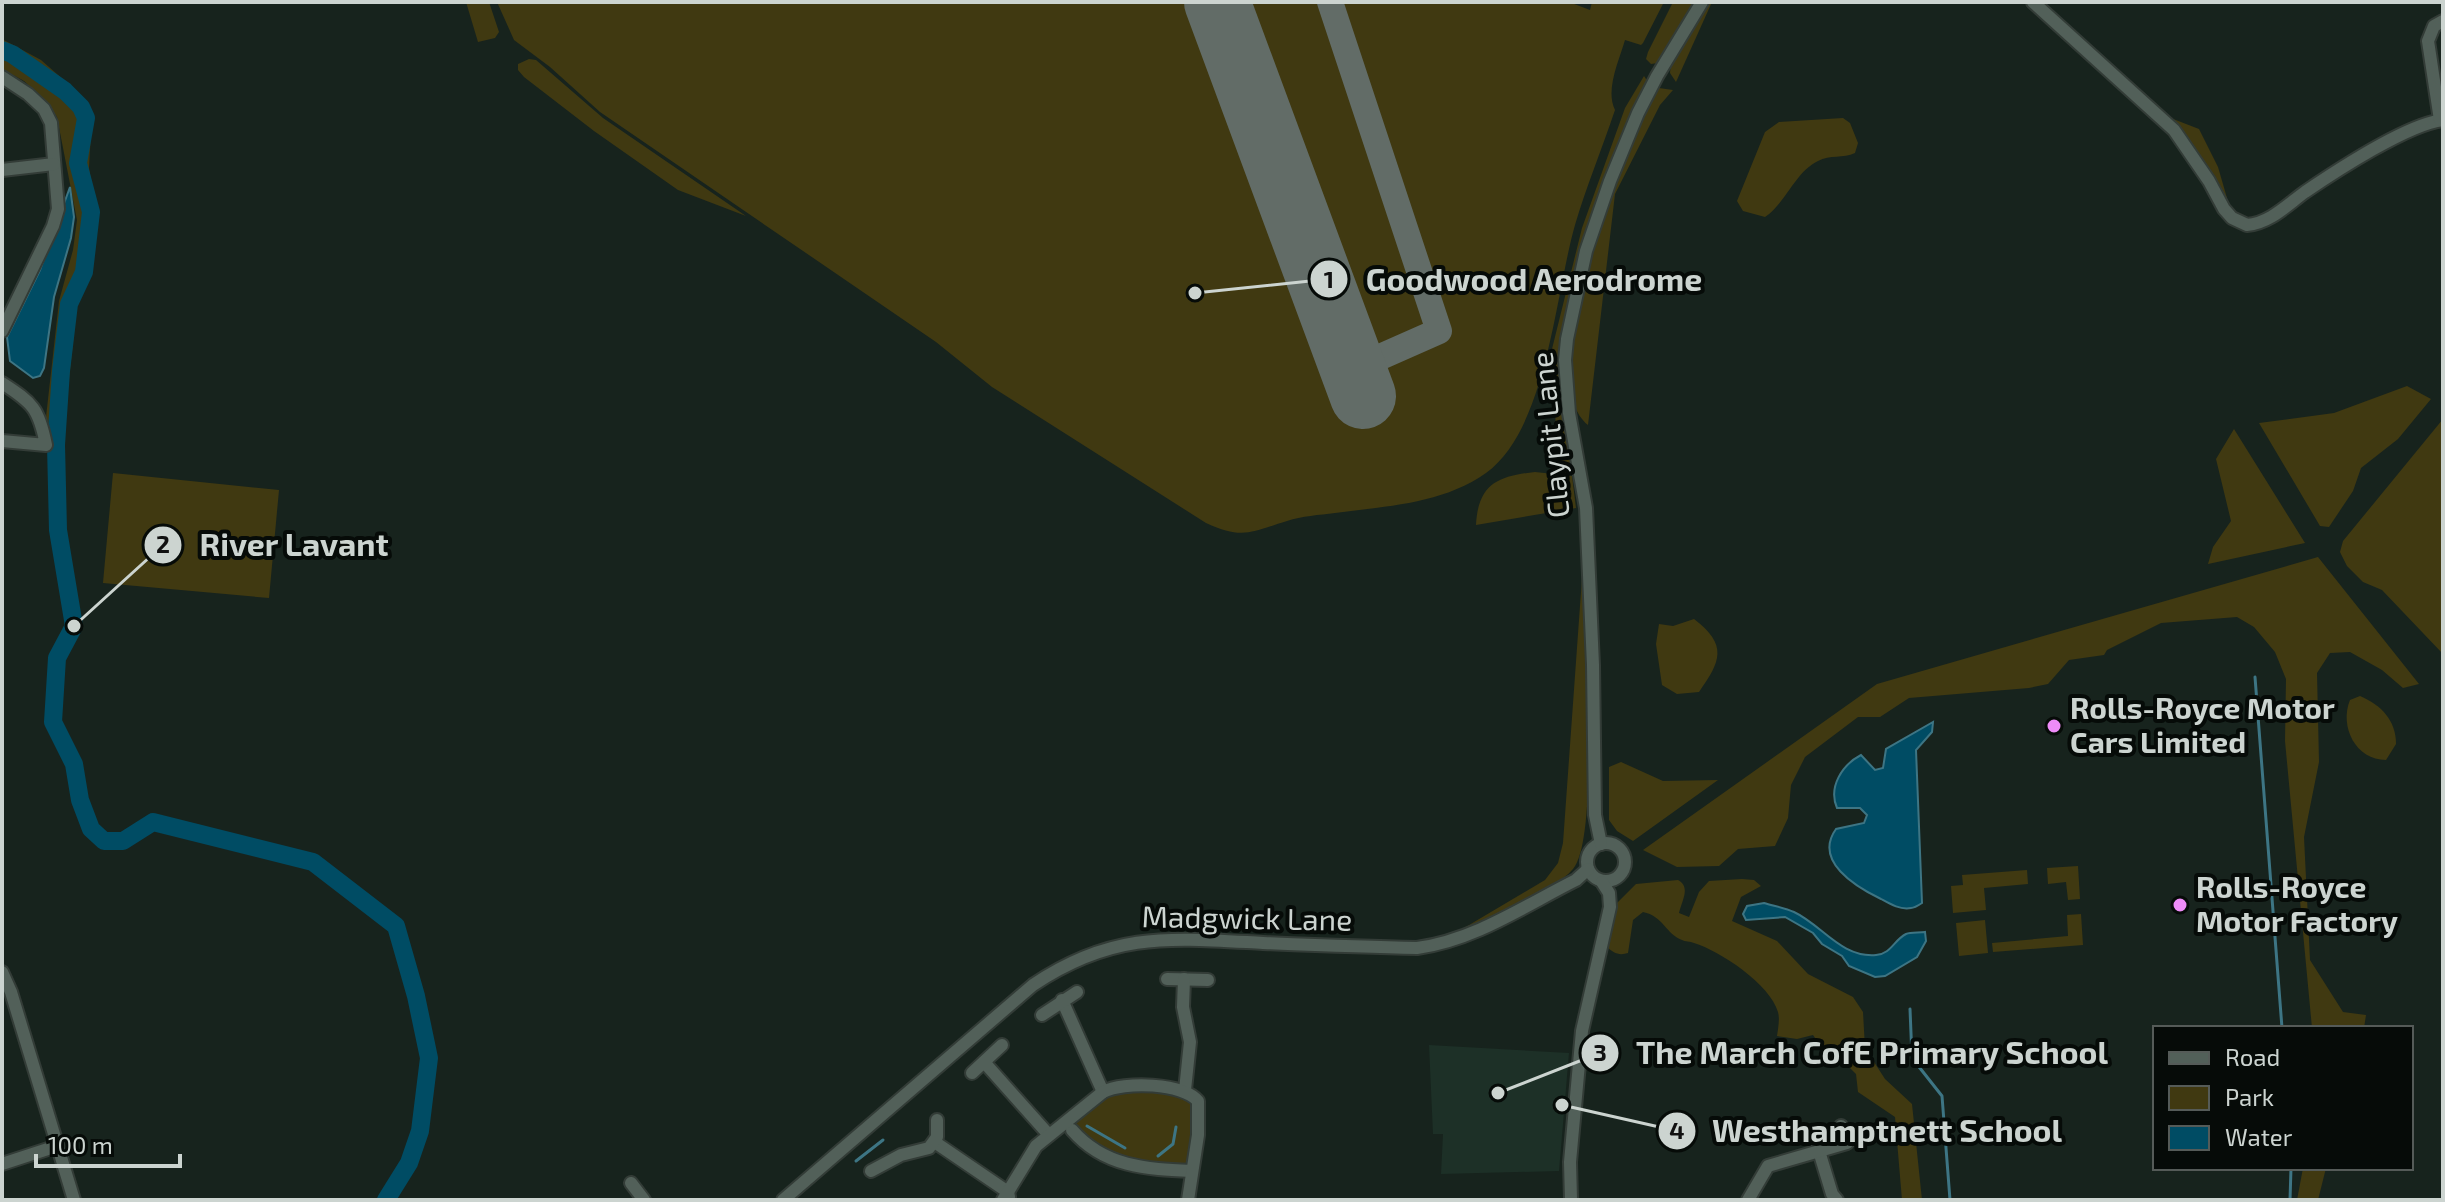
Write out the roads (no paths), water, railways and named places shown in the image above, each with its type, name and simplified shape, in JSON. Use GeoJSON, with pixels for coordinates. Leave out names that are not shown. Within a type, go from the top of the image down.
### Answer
{"type":"FeatureCollection","features":[{"type":"Feature","properties":{"kind":"street","name":"Claypit Lane"},"geometry":{"type":"LineString","coordinates":[[1601,844],[1595,815],[1591,595],[1586,508],[1569,413],[1565,360],[1567,339],[1586,251],[1610,181],[1657,76],[1702,2]]}},
{"type":"Feature","properties":{"kind":"street"},"geometry":{"type":"LineString","coordinates":[[2033,2],[2174,130],[2224,209],[2232,218],[2247,225],[2273,216],[2340,168],[2421,126],[2441,120],[2428,41],[2434,26],[2443,21]]}},
{"type":"Feature","properties":{"kind":"street"},"geometry":{"type":"LineString","coordinates":[[2,77],[13,82],[44,109],[51,123],[58,209],[25,287],[2,331]]}},
{"type":"Feature","properties":{"kind":"street"},"geometry":{"type":"LineString","coordinates":[[2,170],[54,164]]}},
{"type":"Feature","properties":{"kind":"street"},"geometry":{"type":"LineString","coordinates":[[2,383],[26,398],[41,418],[46,445],[2,441]]}},
{"type":"Feature","properties":{"kind":"street"},"geometry":{"type":"LineString","coordinates":[[1571,1200],[1570,1162],[1582,1031],[1610,907],[1609,893],[1588,869],[1589,853],[1601,844],[1609,843],[1620,849],[1625,863],[1618,877],[1602,882]]}},
{"type":"Feature","properties":{"kind":"street","name":"Madgwick Lane"},"geometry":{"type":"LineString","coordinates":[[783,1200],[800,1195],[1033,985],[1068,963],[1124,943],[1167,938],[1417,948],[1441,945],[1474,933],[1576,880],[1588,869]]}},
{"type":"Feature","properties":{"kind":"street"},"geometry":{"type":"LineString","coordinates":[[2,972],[11,992],[74,1200]]}},
{"type":"Feature","properties":{"kind":"street"},"geometry":{"type":"LineString","coordinates":[[1167,979],[1208,980]]}},
{"type":"Feature","properties":{"kind":"street"},"geometry":{"type":"LineString","coordinates":[[1184,979],[1183,1007],[1190,1042],[1185,1090]]}},
{"type":"Feature","properties":{"kind":"street"},"geometry":{"type":"LineString","coordinates":[[1042,1015],[1077,992]]}},
{"type":"Feature","properties":{"kind":"street"},"geometry":{"type":"LineString","coordinates":[[1062,1000],[1103,1092]]}},
{"type":"Feature","properties":{"kind":"street"},"geometry":{"type":"LineString","coordinates":[[972,1073],[1002,1045]]}},
{"type":"Feature","properties":{"kind":"street"},"geometry":{"type":"LineString","coordinates":[[984,1062],[1049,1135]]}},
{"type":"Feature","properties":{"kind":"street"},"geometry":{"type":"LineString","coordinates":[[936,1143],[1007,1197],[1036,1146],[1103,1092],[1129,1085],[1185,1090],[1198,1101],[1200,1109],[1188,1200]]}},
{"type":"Feature","properties":{"kind":"street"},"geometry":{"type":"LineString","coordinates":[[936,1143],[937,1120]]}},
{"type":"Feature","properties":{"kind":"street"},"geometry":{"type":"LineString","coordinates":[[1748,1200],[1768,1166],[1847,1143],[1841,1126]]}},
{"type":"Feature","properties":{"kind":"street"},"geometry":{"type":"LineString","coordinates":[[1072,1130],[1084,1144],[1121,1163],[1139,1168],[1192,1171]]}},
{"type":"Feature","properties":{"kind":"street"},"geometry":{"type":"LineString","coordinates":[[871,1171],[901,1155],[922,1152],[936,1143]]}},
{"type":"Feature","properties":{"kind":"street"},"geometry":{"type":"LineString","coordinates":[[2,1164],[57,1146]]}},
{"type":"Feature","properties":{"kind":"street"},"geometry":{"type":"LineString","coordinates":[[1819,1151],[1832,1194],[1837,1200]]}},
{"type":"Feature","properties":{"kind":"street"},"geometry":{"type":"LineString","coordinates":[[631,1183],[644,1200]]}},
{"type":"Feature","properties":{"kind":"water"},"geometry":{"type":"Polygon","coordinates":[[[70,187],[74,217],[71,238],[54,297],[44,368],[40,376],[33,378],[10,361],[7,337],[40,270],[70,187]]]}},
{"type":"Feature","properties":{"kind":"water"},"geometry":{"type":"Polygon","coordinates":[[[1933,722],[1932,732],[1916,750],[1922,903],[1903,908],[1860,888],[1840,872],[1834,862],[1830,841],[1836,829],[1864,823],[1867,815],[1860,808],[1837,808],[1834,792],[1838,777],[1854,759],[1861,755],[1875,770],[1883,768],[1886,749],[1933,722]]]}},
{"type":"Feature","properties":{"kind":"water"},"geometry":{"type":"Polygon","coordinates":[[[1764,903],[1794,912],[1842,946],[1864,955],[1885,952],[1908,933],[1925,932],[1926,941],[1917,957],[1885,976],[1875,977],[1849,966],[1842,956],[1822,944],[1813,933],[1785,917],[1746,920],[1743,914],[1747,906],[1764,903]]]}},
{"type":"Feature","properties":{"kind":"waterway"},"geometry":{"type":"LineString","coordinates":[[2,50],[65,91],[81,107],[86,118],[78,163],[91,212],[84,272],[69,304],[56,445],[58,530],[74,626],[57,658],[53,722],[74,764],[80,800],[91,829],[104,841],[123,841],[153,822],[313,862],[396,926],[416,996],[429,1058],[420,1131],[409,1163],[386,1200]]}},
{"type":"Feature","properties":{"kind":"waterway"},"geometry":{"type":"LineString","coordinates":[[2255,677],[2282,1026]]}},
{"type":"Feature","properties":{"kind":"waterway"},"geometry":{"type":"LineString","coordinates":[[1910,1009],[1912,1058],[1942,1096],[1950,1200]]}},
{"type":"Feature","properties":{"kind":"waterway"},"geometry":{"type":"LineString","coordinates":[[1087,1126],[1125,1148]]}},
{"type":"Feature","properties":{"kind":"waterway"},"geometry":{"type":"LineString","coordinates":[[1158,1156],[1173,1144],[1176,1127]]}},
{"type":"Feature","properties":{"kind":"waterway"},"geometry":{"type":"LineString","coordinates":[[856,1161],[883,1140]]}},
{"type":"Feature","properties":{"kind":"waterway"},"geometry":{"type":"LineString","coordinates":[[2290,1200],[2291,1170]]}},
{"type":"Feature","properties":{"kind":"place","name":"Goodwood Aerodrome"},"geometry":{"type":"Point","coordinates":[1195,293]}},
{"type":"Feature","properties":{"kind":"place","name":"River Lavant"},"geometry":{"type":"Point","coordinates":[74,626]}},
{"type":"Feature","properties":{"kind":"place","name":"Rolls-Royce Motor Cars Limited"},"geometry":{"type":"Point","coordinates":[2054,726]}},
{"type":"Feature","properties":{"kind":"place","name":"Rolls-Royce Motor Factory"},"geometry":{"type":"Point","coordinates":[2180,905]}},
{"type":"Feature","properties":{"kind":"place","name":"The March CofE Primary School"},"geometry":{"type":"Point","coordinates":[1498,1093]}},
{"type":"Feature","properties":{"kind":"place","name":"Westhamptnett School"},"geometry":{"type":"Point","coordinates":[1562,1105]}}]}
